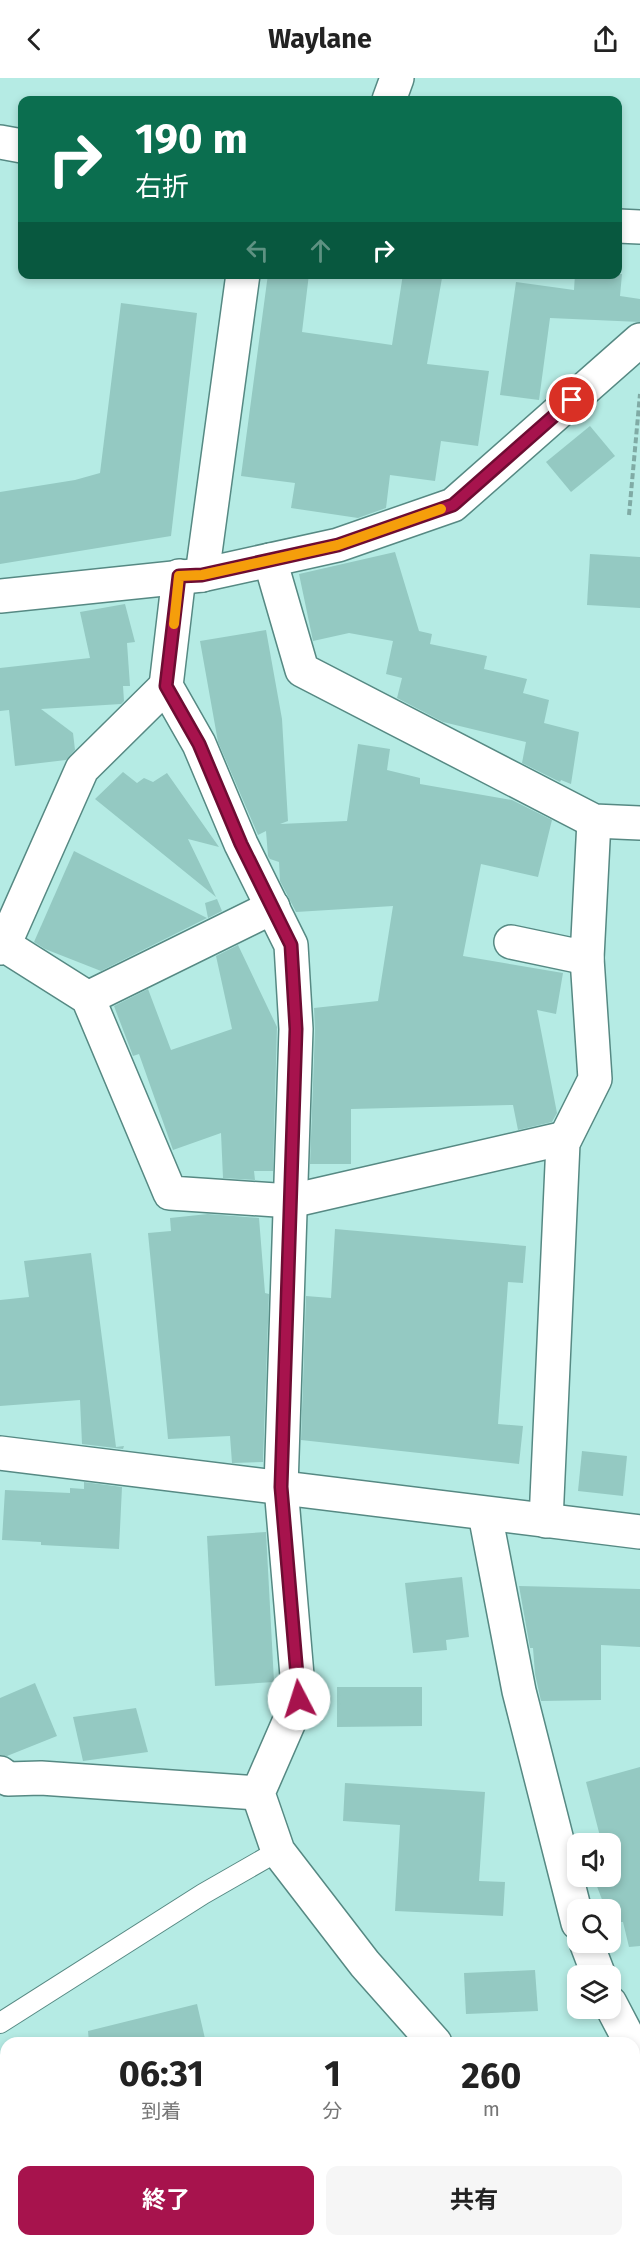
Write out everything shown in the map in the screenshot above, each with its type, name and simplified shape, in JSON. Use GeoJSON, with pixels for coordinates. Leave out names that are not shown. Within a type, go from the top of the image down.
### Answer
{"type":"FeatureCollection","features":[{"type":"Feature","properties":{"kind":"street"},"geometry":{"type":"LineString","coordinates":[[390,96],[397,78]]}},
{"type":"Feature","properties":{"kind":"street"},"geometry":{"type":"LineString","coordinates":[[0,142],[18,145]]}},
{"type":"Feature","properties":{"kind":"street"},"geometry":{"type":"LineString","coordinates":[[622,226],[640,227]]}},
{"type":"Feature","properties":{"kind":"street"},"geometry":{"type":"LineString","coordinates":[[242,279],[190,575],[166,686],[82,769],[2,947],[88,998],[170,1193],[291,1201],[565,1138]]}},
{"type":"Feature","properties":{"kind":"street"},"geometry":{"type":"LineString","coordinates":[[0,596],[190,575],[270,560],[338,545],[453,505],[640,340]]}},
{"type":"Feature","properties":{"kind":"street"},"geometry":{"type":"LineString","coordinates":[[270,560],[302,670],[594,821],[640,824]]}},
{"type":"Feature","properties":{"kind":"street"},"geometry":{"type":"LineString","coordinates":[[166,686],[199,744],[241,844],[291,945],[296,1029],[281,1487],[299,1699],[258,1793],[278,1851],[365,1964],[430,2037]]}},
{"type":"Feature","properties":{"kind":"street"},"geometry":{"type":"LineString","coordinates":[[546,1521],[563,1143],[595,1079],[587,958],[594,821]]}},
{"type":"Feature","properties":{"kind":"street"},"geometry":{"type":"LineString","coordinates":[[88,998],[273,907]]}},
{"type":"Feature","properties":{"kind":"street"},"geometry":{"type":"LineString","coordinates":[[511,942],[587,958]]}},
{"type":"Feature","properties":{"kind":"street"},"geometry":{"type":"LineString","coordinates":[[0,1453],[640,1532]]}},
{"type":"Feature","properties":{"kind":"street"},"geometry":{"type":"LineString","coordinates":[[485,1514],[519,1691],[572,1899]]}},
{"type":"Feature","properties":{"kind":"street"},"geometry":{"type":"LineString","coordinates":[[0,1773],[8,1779],[41,1778],[258,1793]]}},
{"type":"Feature","properties":{"kind":"street"},"geometry":{"type":"LineString","coordinates":[[618,2019],[628,2037]]}},
{"type":"Feature","properties":{"kind":"lane"},"geometry":{"type":"LineString","coordinates":[[0,2023],[203,1894],[278,1851]]}},
{"type":"Feature","properties":{"kind":"path"},"geometry":{"type":"LineString","coordinates":[[629,515],[640,394]]}},
{"type":"Feature","properties":{"kind":"building"},"geometry":{"type":"Polygon","coordinates":[[[267,279],[308,279],[302,332],[392,345],[402,279],[442,279],[427,364],[489,371],[478,446],[441,441],[435,481],[390,475],[386,508],[358,518],[291,508],[295,483],[241,476],[267,279]]]}},
{"type":"Feature","properties":{"kind":"building"},"geometry":{"type":"Polygon","coordinates":[[[575,279],[622,279],[620,296],[640,299],[640,322],[550,318],[539,400],[500,395],[516,282],[574,290],[575,279]]]}},
{"type":"Feature","properties":{"kind":"building"},"geometry":{"type":"Polygon","coordinates":[[[121,303],[197,313],[171,536],[0,564],[0,492],[75,480],[100,473],[121,303]]]}},
{"type":"Feature","properties":{"kind":"building"},"geometry":{"type":"Polygon","coordinates":[[[590,426],[615,456],[571,492],[546,462],[590,426]]]}},
{"type":"Feature","properties":{"kind":"building"},"geometry":{"type":"Polygon","coordinates":[[[395,552],[419,631],[432,634],[430,644],[487,656],[484,669],[527,679],[523,693],[549,700],[544,723],[579,732],[571,784],[561,780],[560,782],[522,763],[526,742],[443,722],[397,698],[402,678],[386,674],[393,641],[349,633],[313,641],[299,574],[395,552]]]}},
{"type":"Feature","properties":{"kind":"building"},"geometry":{"type":"Polygon","coordinates":[[[590,554],[640,557],[640,608],[587,605],[590,554]]]}},
{"type":"Feature","properties":{"kind":"building"},"geometry":{"type":"Polygon","coordinates":[[[125,604],[135,642],[127,643],[130,686],[123,686],[124,701],[121,704],[41,709],[73,733],[75,750],[66,760],[15,766],[9,710],[0,711],[0,668],[90,658],[80,612],[125,604]]]}},
{"type":"Feature","properties":{"kind":"building"},"geometry":{"type":"Polygon","coordinates":[[[266,630],[282,719],[288,821],[280,824],[347,821],[358,744],[390,749],[387,770],[420,778],[420,784],[512,800],[552,820],[538,877],[481,864],[463,956],[563,973],[556,1014],[537,1010],[557,1113],[552,1122],[518,1130],[513,1105],[351,1109],[351,1164],[310,1164],[314,1008],[378,1001],[393,906],[296,912],[280,881],[279,862],[268,856],[266,831],[258,835],[218,742],[200,641],[266,630]]]}},
{"type":"Feature","properties":{"kind":"building"},"geometry":{"type":"Polygon","coordinates":[[[123,772],[137,783],[144,778],[153,782],[167,773],[219,847],[188,839],[216,897],[95,799],[123,772]]]}},
{"type":"Feature","properties":{"kind":"building"},"geometry":{"type":"Polygon","coordinates":[[[74,851],[207,918],[101,971],[45,949],[34,942],[74,851]]]}},
{"type":"Feature","properties":{"kind":"building"},"geometry":{"type":"Polygon","coordinates":[[[217,899],[222,911],[208,918],[205,903],[217,899]]]}},
{"type":"Feature","properties":{"kind":"building"},"geometry":{"type":"Polygon","coordinates":[[[238,945],[277,1027],[273,1171],[254,1171],[255,1180],[223,1178],[221,1133],[173,1150],[139,1054],[133,1056],[114,1006],[148,989],[171,1050],[232,1029],[216,956],[238,945]]]}},
{"type":"Feature","properties":{"kind":"building"},"geometry":{"type":"Polygon","coordinates":[[[208,1214],[259,1218],[265,1293],[269,1294],[263,1462],[232,1463],[230,1436],[168,1439],[148,1233],[171,1231],[170,1218],[208,1214]]]}},
{"type":"Feature","properties":{"kind":"building"},"geometry":{"type":"Polygon","coordinates":[[[335,1229],[526,1246],[523,1283],[508,1282],[498,1424],[523,1426],[519,1464],[301,1440],[306,1296],[331,1298],[335,1229]]]}},
{"type":"Feature","properties":{"kind":"building"},"geometry":{"type":"Polygon","coordinates":[[[91,1253],[116,1447],[124,1446],[123,1449],[82,1444],[80,1400],[0,1406],[0,1300],[29,1297],[24,1261],[91,1253]]]}},
{"type":"Feature","properties":{"kind":"building"},"geometry":{"type":"Polygon","coordinates":[[[582,1451],[627,1456],[623,1496],[578,1491],[582,1451]]]}},
{"type":"Feature","properties":{"kind":"building"},"geometry":{"type":"Polygon","coordinates":[[[84,1482],[122,1487],[119,1549],[41,1545],[41,1542],[2,1540],[5,1490],[70,1493],[70,1488],[84,1489],[84,1482]]]}},
{"type":"Feature","properties":{"kind":"building"},"geometry":{"type":"Polygon","coordinates":[[[266,1532],[274,1682],[215,1686],[207,1536],[266,1532]]]}},
{"type":"Feature","properties":{"kind":"building"},"geometry":{"type":"Polygon","coordinates":[[[462,1577],[469,1637],[446,1640],[447,1650],[413,1653],[405,1583],[462,1577]]]}},
{"type":"Feature","properties":{"kind":"building"},"geometry":{"type":"Polygon","coordinates":[[[519,1586],[640,1589],[640,1647],[601,1645],[601,1700],[541,1701],[535,1674],[533,1648],[530,1648],[519,1586]]]}},
{"type":"Feature","properties":{"kind":"building"},"geometry":{"type":"Polygon","coordinates":[[[35,1683],[57,1736],[7,1756],[0,1755],[0,1698],[35,1683]]]}},
{"type":"Feature","properties":{"kind":"building"},"geometry":{"type":"Polygon","coordinates":[[[337,1687],[422,1687],[422,1726],[337,1727],[337,1687]]]}},
{"type":"Feature","properties":{"kind":"building"},"geometry":{"type":"Polygon","coordinates":[[[136,1708],[148,1752],[83,1761],[73,1717],[136,1708]]]}},
{"type":"Feature","properties":{"kind":"building"},"geometry":{"type":"Polygon","coordinates":[[[640,1767],[640,1946],[629,1947],[623,1922],[621,1922],[621,1899],[602,1899],[597,1887],[621,1887],[621,1833],[599,1833],[586,1782],[640,1767]]]}},
{"type":"Feature","properties":{"kind":"building"},"geometry":{"type":"Polygon","coordinates":[[[345,1783],[485,1792],[479,1881],[505,1882],[503,1916],[395,1911],[400,1825],[343,1821],[345,1783]]]}},
{"type":"Feature","properties":{"kind":"building"},"geometry":{"type":"Polygon","coordinates":[[[535,1970],[538,2011],[466,2014],[464,1973],[535,1970]]]}},
{"type":"Feature","properties":{"kind":"building"},"geometry":{"type":"Polygon","coordinates":[[[197,2004],[205,2037],[88,2037],[88,2031],[197,2004]]]}},
{"type":"Feature","properties":{"kind":"slow traffic"},"geometry":{"type":"LineString","coordinates":[[174,624],[179,576],[202,575],[338,545],[441,509]]}},
{"type":"Feature","properties":{"kind":"route"},"geometry":{"type":"LineString","coordinates":[[299,1699],[281,1487],[296,1029],[291,945],[241,844],[199,744],[166,686],[179,576],[202,575],[338,545],[453,505],[572,400]]}}]}
